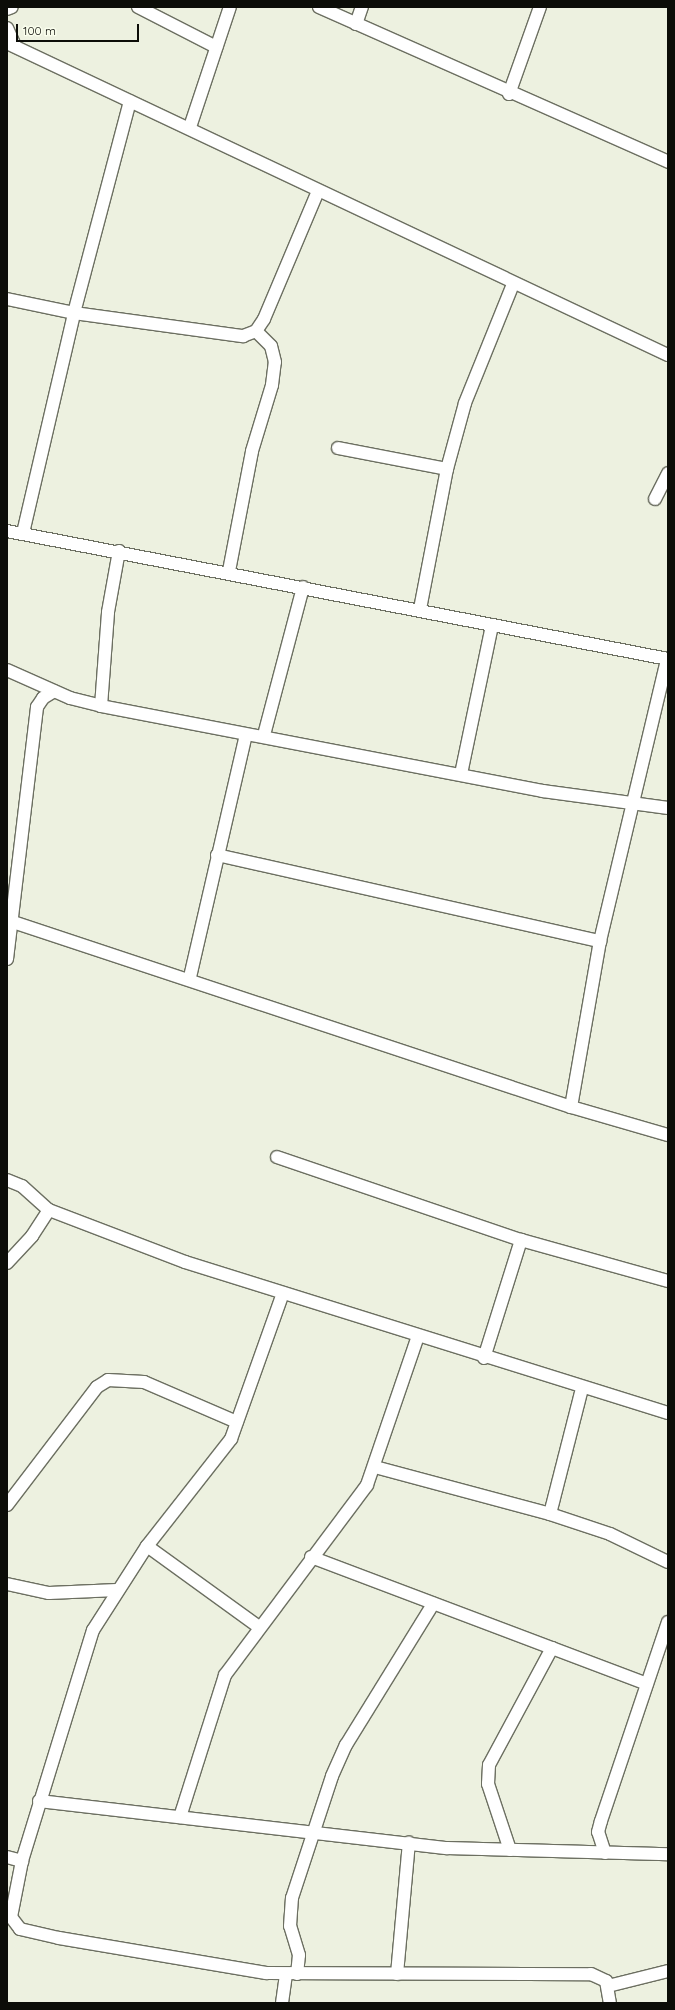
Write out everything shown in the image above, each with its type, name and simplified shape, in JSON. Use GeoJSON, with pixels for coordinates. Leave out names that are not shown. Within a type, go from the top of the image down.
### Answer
{"type":"FeatureCollection","features":[{"type":"Feature","properties":{"kind":"street"},"geometry":{"type":"LineString","coordinates":[[7,9],[12,7]]}},
{"type":"Feature","properties":{"kind":"street"},"geometry":{"type":"LineString","coordinates":[[138,7],[216,47]]}},
{"type":"Feature","properties":{"kind":"street"},"geometry":{"type":"LineString","coordinates":[[190,127],[230,7]]}},
{"type":"Feature","properties":{"kind":"street"},"geometry":{"type":"LineString","coordinates":[[318,7],[509,94],[668,162]]}},
{"type":"Feature","properties":{"kind":"street"},"geometry":{"type":"LineString","coordinates":[[356,24],[362,7]]}},
{"type":"Feature","properties":{"kind":"street"},"geometry":{"type":"LineString","coordinates":[[509,94],[540,7]]}},
{"type":"Feature","properties":{"kind":"street"},"geometry":{"type":"LineString","coordinates":[[7,28],[11,44],[130,101],[190,127],[318,191],[668,356]]}},
{"type":"Feature","properties":{"kind":"street"},"geometry":{"type":"LineString","coordinates":[[23,533],[74,313],[130,101]]}},
{"type":"Feature","properties":{"kind":"street"},"geometry":{"type":"LineString","coordinates":[[256,331],[318,191]]}},
{"type":"Feature","properties":{"kind":"street"},"geometry":{"type":"LineString","coordinates":[[420,609],[447,469],[475,373],[513,284]]}},
{"type":"Feature","properties":{"kind":"street"},"geometry":{"type":"LineString","coordinates":[[7,300],[74,313],[229,336],[256,331]]}},
{"type":"Feature","properties":{"kind":"street"},"geometry":{"type":"LineString","coordinates":[[229,571],[252,451],[272,385],[275,362],[271,346],[256,331]]}},
{"type":"Feature","properties":{"kind":"street"},"geometry":{"type":"LineString","coordinates":[[338,448],[447,469]]}},
{"type":"Feature","properties":{"kind":"street"},"geometry":{"type":"LineString","coordinates":[[655,499],[668,473]]}},
{"type":"Feature","properties":{"kind":"street"},"geometry":{"type":"LineString","coordinates":[[7,531],[229,571],[303,587],[420,609],[492,626],[667,659],[600,941],[571,1107]]}},
{"type":"Feature","properties":{"kind":"street"},"geometry":{"type":"LineString","coordinates":[[101,706],[108,612],[119,551]]}},
{"type":"Feature","properties":{"kind":"street"},"geometry":{"type":"LineString","coordinates":[[264,735],[303,587]]}},
{"type":"Feature","properties":{"kind":"street"},"geometry":{"type":"LineString","coordinates":[[461,774],[492,626]]}},
{"type":"Feature","properties":{"kind":"street"},"geometry":{"type":"LineString","coordinates":[[7,670],[54,691],[101,706],[246,735],[264,735],[543,790],[668,808]]}},
{"type":"Feature","properties":{"kind":"street"},"geometry":{"type":"LineString","coordinates":[[7,959],[14,922],[37,707],[43,698],[54,691]]}},
{"type":"Feature","properties":{"kind":"street"},"geometry":{"type":"LineString","coordinates":[[190,978],[217,855],[246,735]]}},
{"type":"Feature","properties":{"kind":"street"},"geometry":{"type":"LineString","coordinates":[[217,855],[600,941]]}},
{"type":"Feature","properties":{"kind":"street"},"geometry":{"type":"LineString","coordinates":[[14,922],[190,978],[571,1107],[668,1135]]}},
{"type":"Feature","properties":{"kind":"street"},"geometry":{"type":"LineString","coordinates":[[277,1157],[520,1240],[668,1281]]}},
{"type":"Feature","properties":{"kind":"street"},"geometry":{"type":"LineString","coordinates":[[7,1180],[22,1186],[49,1210],[185,1262],[284,1292],[484,1358],[668,1413]]}},
{"type":"Feature","properties":{"kind":"street"},"geometry":{"type":"LineString","coordinates":[[7,1263],[32,1236],[49,1210]]}},
{"type":"Feature","properties":{"kind":"street"},"geometry":{"type":"LineString","coordinates":[[484,1358],[520,1240]]}},
{"type":"Feature","properties":{"kind":"street"},"geometry":{"type":"LineString","coordinates":[[284,1292],[237,1422],[222,1455],[147,1546],[117,1590],[93,1630],[39,1801],[22,1860],[10,1910],[20,1929],[59,1938],[291,1974],[591,1974],[601,1977],[608,1986],[610,2003]]}},
{"type":"Feature","properties":{"kind":"street"},"geometry":{"type":"LineString","coordinates":[[180,1817],[225,1675],[259,1626],[360,1495],[375,1467],[418,1336]]}},
{"type":"Feature","properties":{"kind":"street"},"geometry":{"type":"LineString","coordinates":[[7,1505],[97,1387],[108,1380],[144,1382],[237,1422]]}},
{"type":"Feature","properties":{"kind":"street"},"geometry":{"type":"LineString","coordinates":[[550,1514],[582,1388]]}},
{"type":"Feature","properties":{"kind":"street"},"geometry":{"type":"LineString","coordinates":[[375,1467],[550,1514],[610,1534],[668,1562]]}},
{"type":"Feature","properties":{"kind":"street"},"geometry":{"type":"LineString","coordinates":[[147,1546],[259,1626]]}},
{"type":"Feature","properties":{"kind":"street"},"geometry":{"type":"LineString","coordinates":[[311,1557],[647,1684]]}},
{"type":"Feature","properties":{"kind":"street"},"geometry":{"type":"LineString","coordinates":[[7,1584],[49,1593],[117,1590]]}},
{"type":"Feature","properties":{"kind":"street"},"geometry":{"type":"LineString","coordinates":[[282,2003],[299,1955],[290,1926],[292,1898],[316,1833],[339,1759],[434,1604]]}},
{"type":"Feature","properties":{"kind":"street"},"geometry":{"type":"LineString","coordinates":[[605,1852],[598,1832],[668,1622]]}},
{"type":"Feature","properties":{"kind":"street"},"geometry":{"type":"LineString","coordinates":[[510,1850],[488,1784],[489,1765],[552,1648]]}},
{"type":"Feature","properties":{"kind":"street"},"geometry":{"type":"LineString","coordinates":[[39,1801],[409,1843],[510,1850],[668,1854]]}},
{"type":"Feature","properties":{"kind":"street"},"geometry":{"type":"LineString","coordinates":[[397,1974],[409,1843]]}},
{"type":"Feature","properties":{"kind":"street"},"geometry":{"type":"LineString","coordinates":[[7,1857],[22,1860]]}},
{"type":"Feature","properties":{"kind":"street"},"geometry":{"type":"LineString","coordinates":[[608,1986],[668,1971]]}}]}
